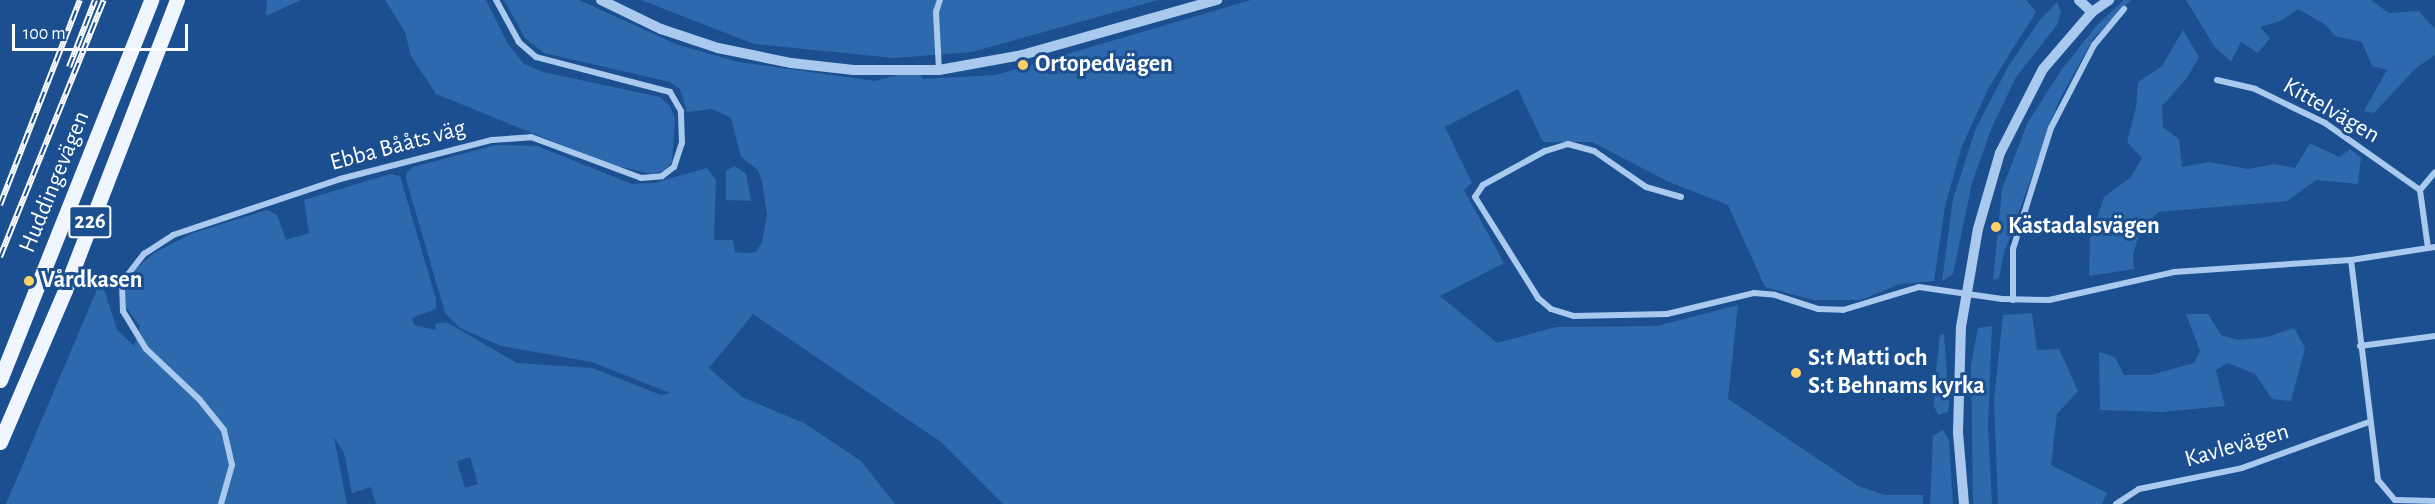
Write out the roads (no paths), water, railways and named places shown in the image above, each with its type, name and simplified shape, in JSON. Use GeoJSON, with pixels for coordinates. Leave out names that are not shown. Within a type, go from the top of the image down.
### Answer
{"type":"FeatureCollection","features":[{"type":"Feature","properties":{"kind":"main road","name":"Huddingevägen"},"geometry":{"type":"LineString","coordinates":[[0,381],[151,0]]}},
{"type":"Feature","properties":{"kind":"main road","name":"Huddingevägen"},"geometry":{"type":"LineString","coordinates":[[0,442],[65,290],[177,0]]}},
{"type":"Feature","properties":{"kind":"street","name":"Ebba Bååts väg"},"geometry":{"type":"LineString","coordinates":[[221,504],[232,470],[224,429],[200,400],[146,349],[123,311],[122,282],[144,254],[181,232],[330,182],[492,140],[531,137],[641,178],[662,176],[674,167],[682,143],[681,111],[670,92],[536,57],[519,42],[496,0]]}},
{"type":"Feature","properties":{"kind":"street"},"geometry":{"type":"LineString","coordinates":[[601,0],[661,29],[718,48],[791,63],[854,70],[939,70],[1022,55],[1217,0]]}},
{"type":"Feature","properties":{"kind":"street"},"geometry":{"type":"LineString","coordinates":[[939,70],[936,12],[940,0]]}},
{"type":"Feature","properties":{"kind":"street"},"geometry":{"type":"LineString","coordinates":[[2079,0],[2092,12]]}},
{"type":"Feature","properties":{"kind":"street"},"geometry":{"type":"LineString","coordinates":[[1964,504],[1958,432],[1961,327],[1978,229],[2000,153],[2043,69],[2092,12],[2109,0]]}},
{"type":"Feature","properties":{"kind":"street"},"geometry":{"type":"LineString","coordinates":[[2013,300],[2013,249],[2051,128],[2085,60],[2124,9]]}},
{"type":"Feature","properties":{"kind":"street","name":"Kittelvägen"},"geometry":{"type":"LineString","coordinates":[[2217,80],[2254,88],[2325,123],[2420,190]]}},
{"type":"Feature","properties":{"kind":"street"},"geometry":{"type":"LineString","coordinates":[[1681,197],[1646,187],[1594,151],[1568,144],[1545,151],[1483,185],[1477,191],[1476,200],[1533,291],[1551,309],[1574,316],[1667,314],[1764,293],[1818,309],[1843,310],[1912,288],[2013,300],[2069,297],[2146,276],[2200,268],[2351,260],[2432,248],[2420,190],[2435,172]]}},
{"type":"Feature","properties":{"kind":"street"},"geometry":{"type":"LineString","coordinates":[[2351,260],[2368,422],[2376,473],[2385,491],[2395,500],[2435,501]]}},
{"type":"Feature","properties":{"kind":"street"},"geometry":{"type":"LineString","coordinates":[[2361,346],[2435,336]]}},
{"type":"Feature","properties":{"kind":"street","name":"Kavlevägen"},"geometry":{"type":"LineString","coordinates":[[2116,504],[2139,489],[2242,468],[2368,422]]}},
{"type":"Feature","properties":{"kind":"railway"},"geometry":{"type":"LineString","coordinates":[[0,205],[80,0]]}},
{"type":"Feature","properties":{"kind":"railway"},"geometry":{"type":"LineString","coordinates":[[69,67],[95,0]]}},
{"type":"Feature","properties":{"kind":"railway"},"geometry":{"type":"LineString","coordinates":[[0,257],[104,0]]}},
{"type":"Feature","properties":{"kind":"place","name":"Ortopedvägen"},"geometry":{"type":"Point","coordinates":[1023,65]}},
{"type":"Feature","properties":{"kind":"place","name":"Kästadalsvägen"},"geometry":{"type":"Point","coordinates":[1996,227]}},
{"type":"Feature","properties":{"kind":"place","name":"Vårdkasen"},"geometry":{"type":"Point","coordinates":[29,281]}},
{"type":"Feature","properties":{"kind":"place","name":"S:t Matti och S:t Behnams kyrka"},"geometry":{"type":"Point","coordinates":[1796,373]}}]}
